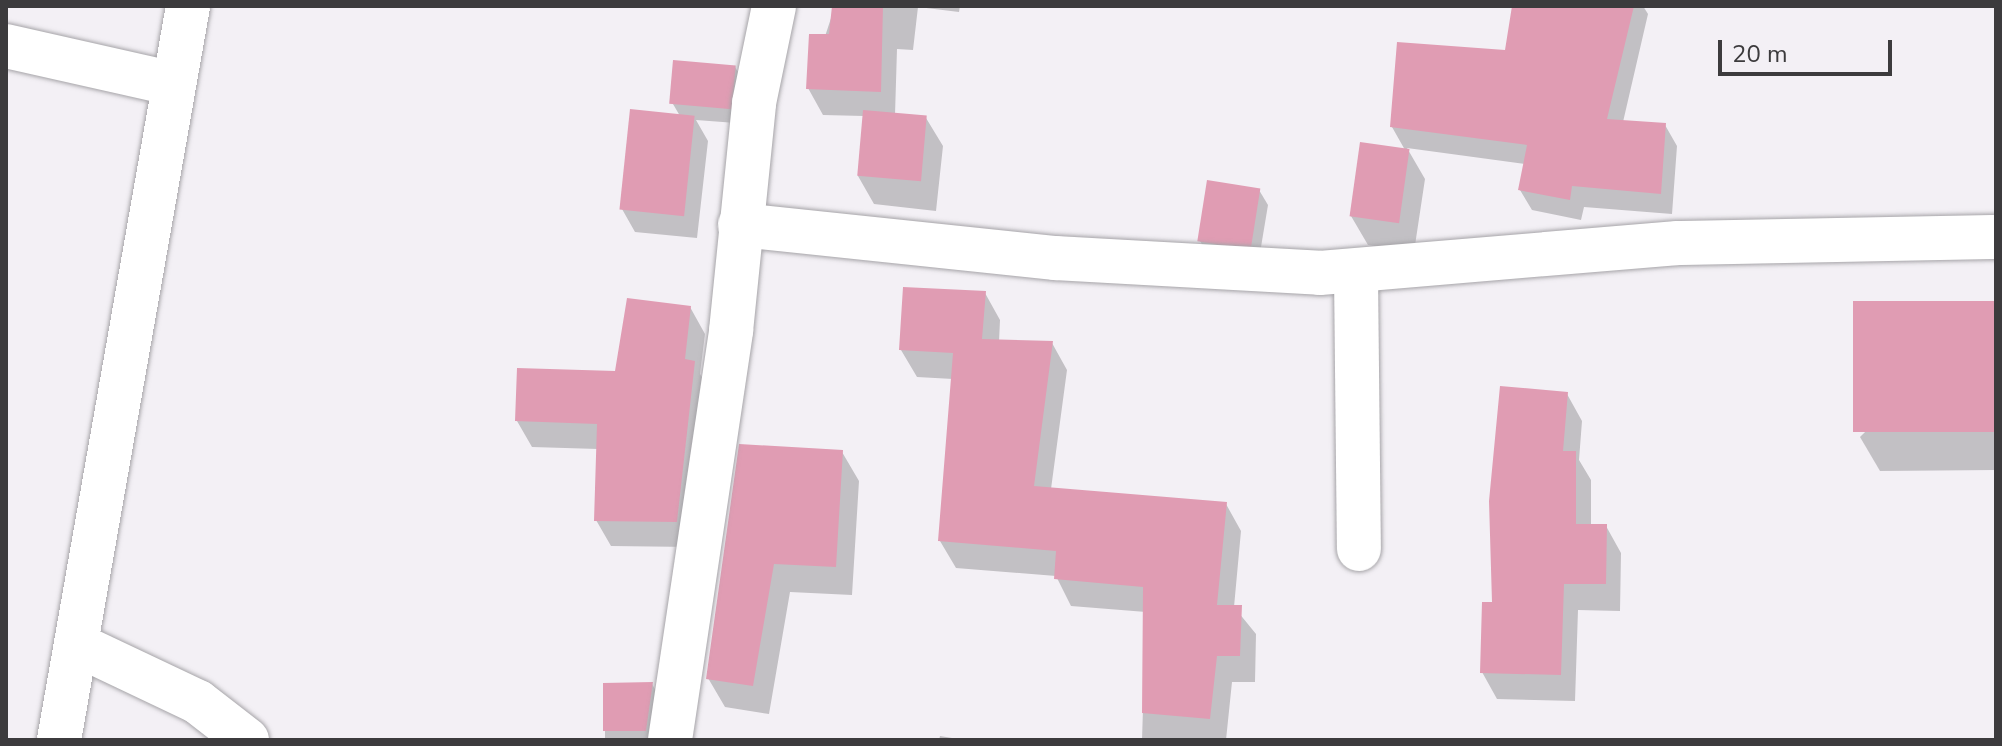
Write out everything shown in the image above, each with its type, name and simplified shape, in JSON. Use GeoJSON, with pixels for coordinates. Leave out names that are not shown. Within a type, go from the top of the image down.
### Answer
{"type":"FeatureCollection","features":[{"type":"Feature","properties":{"kind":"street"},"geometry":{"type":"LineString","coordinates":[[59,740],[80,646],[188,6]]}},
{"type":"Feature","properties":{"kind":"street"},"geometry":{"type":"LineString","coordinates":[[670,740],[740,225],[774,6]]}},
{"type":"Feature","properties":{"kind":"street"},"geometry":{"type":"LineString","coordinates":[[6,46],[174,84]]}},
{"type":"Feature","properties":{"kind":"street"},"geometry":{"type":"LineString","coordinates":[[740,225],[1055,258],[1356,273],[1678,243],[1996,237]]}},
{"type":"Feature","properties":{"kind":"street"},"geometry":{"type":"LineString","coordinates":[[1356,273],[1359,549]]}},
{"type":"Feature","properties":{"kind":"street"},"geometry":{"type":"LineString","coordinates":[[80,646],[198,702],[247,740]]}},
{"type":"Feature","properties":{"kind":"building"},"geometry":{"type":"Polygon","coordinates":[[[832,6],[883,6],[881,92],[806,89],[809,34],[829,34],[832,6]]]}},
{"type":"Feature","properties":{"kind":"building"},"geometry":{"type":"Polygon","coordinates":[[[1512,6],[1634,6],[1607,119],[1666,123],[1661,194],[1572,186],[1570,200],[1518,190],[1527,145],[1390,127],[1397,42],[1505,50],[1512,6]]]}},
{"type":"Feature","properties":{"kind":"building"},"geometry":{"type":"Polygon","coordinates":[[[673,60],[736,65],[732,109],[669,104],[673,60]]]}},
{"type":"Feature","properties":{"kind":"building"},"geometry":{"type":"Polygon","coordinates":[[[630,109],[695,116],[684,216],[619,209],[630,109]]]}},
{"type":"Feature","properties":{"kind":"building"},"geometry":{"type":"Polygon","coordinates":[[[863,110],[927,116],[921,181],[857,176],[863,110]]]}},
{"type":"Feature","properties":{"kind":"building"},"geometry":{"type":"Polygon","coordinates":[[[1360,142],[1410,149],[1399,223],[1350,216],[1360,142]]]}},
{"type":"Feature","properties":{"kind":"building"},"geometry":{"type":"Polygon","coordinates":[[[1207,180],[1260,188],[1251,250],[1197,241],[1207,180]]]}},
{"type":"Feature","properties":{"kind":"building"},"geometry":{"type":"Polygon","coordinates":[[[903,287],[986,291],[982,339],[1053,341],[1034,486],[1227,502],[1217,605],[1242,605],[1240,656],[1217,656],[1210,719],[1142,713],[1143,587],[1054,579],[1056,551],[938,541],[953,353],[899,350],[903,287]]]}},
{"type":"Feature","properties":{"kind":"building"},"geometry":{"type":"Polygon","coordinates":[[[627,298],[691,306],[685,359],[695,361],[677,522],[594,521],[597,424],[515,421],[517,368],[615,371],[627,298]]]}},
{"type":"Feature","properties":{"kind":"building"},"geometry":{"type":"Polygon","coordinates":[[[1853,301],[1996,301],[1996,432],[1853,432],[1853,301]]]}},
{"type":"Feature","properties":{"kind":"building"},"geometry":{"type":"Polygon","coordinates":[[[1500,386],[1568,392],[1563,451],[1576,451],[1576,524],[1607,524],[1606,584],[1564,584],[1561,675],[1480,673],[1482,602],[1492,602],[1489,501],[1500,386]]]}},
{"type":"Feature","properties":{"kind":"building"},"geometry":{"type":"Polygon","coordinates":[[[739,444],[843,450],[836,567],[774,564],[753,686],[706,679],[739,444]]]}},
{"type":"Feature","properties":{"kind":"building"},"geometry":{"type":"Polygon","coordinates":[[[653,682],[646,731],[603,731],[603,683],[653,682]]]}}]}
